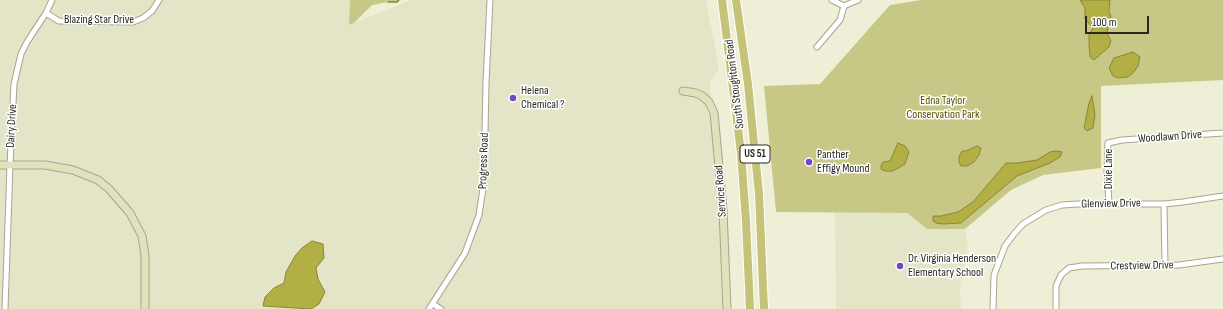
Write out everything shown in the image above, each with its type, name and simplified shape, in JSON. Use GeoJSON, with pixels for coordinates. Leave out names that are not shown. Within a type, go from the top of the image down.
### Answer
{"type":"FeatureCollection","features":[{"type":"Feature","properties":{"kind":"main road","name":"South Stoughton Road"},"geometry":{"type":"LineString","coordinates":[[722,0],[741,153],[750,309]]}},
{"type":"Feature","properties":{"kind":"main road","name":"South Stoughton Road"},"geometry":{"type":"LineString","coordinates":[[736,0],[745,63],[757,174],[761,225],[764,309]]}},
{"type":"Feature","properties":{"kind":"street","name":"Dairy Drive"},"geometry":{"type":"LineString","coordinates":[[5,309],[14,84],[21,54],[26,42],[46,13],[52,0]]}},
{"type":"Feature","properties":{"kind":"street","name":"Blazing Star Drive"},"geometry":{"type":"LineString","coordinates":[[46,13],[59,21],[133,22],[143,18],[152,11],[159,0]]}},
{"type":"Feature","properties":{"kind":"street","name":"Progress Road"},"geometry":{"type":"LineString","coordinates":[[429,309],[465,253],[479,215],[484,182],[486,83],[490,0]]}},
{"type":"Feature","properties":{"kind":"street"},"geometry":{"type":"LineString","coordinates":[[832,0],[844,6],[858,0]]}},
{"type":"Feature","properties":{"kind":"street"},"geometry":{"type":"LineString","coordinates":[[817,47],[840,20],[844,6]]}},
{"type":"Feature","properties":{"kind":"street","name":"Service Road"},"geometry":{"type":"LineString","coordinates":[[683,91],[696,93],[705,98],[709,102],[714,113],[723,210],[727,309]]}},
{"type":"Feature","properties":{"kind":"street","name":"Woodlawn Drive"},"geometry":{"type":"LineString","coordinates":[[1116,141],[1223,133]]}},
{"type":"Feature","properties":{"kind":"street","name":"Dixie Lane"},"geometry":{"type":"LineString","coordinates":[[1109,203],[1108,145],[1111,142],[1116,141]]}},
{"type":"Feature","properties":{"kind":"street"},"geometry":{"type":"LineString","coordinates":[[0,165],[45,165],[73,170],[98,180],[113,193],[130,213],[142,236],[145,256],[145,309]]}},
{"type":"Feature","properties":{"kind":"street","name":"Glenview Drive"},"geometry":{"type":"LineString","coordinates":[[993,309],[994,275],[999,258],[1009,239],[1023,224],[1046,210],[1062,205],[1109,203],[1164,204],[1223,196]]}},
{"type":"Feature","properties":{"kind":"street"},"geometry":{"type":"LineString","coordinates":[[1164,204],[1165,265]]}},
{"type":"Feature","properties":{"kind":"street","name":"Crestview Drive"},"geometry":{"type":"LineString","coordinates":[[1056,309],[1056,286],[1062,274],[1069,268],[1165,265],[1196,263],[1223,259]]}},
{"type":"Feature","properties":{"kind":"street"},"geometry":{"type":"LineString","coordinates":[[433,304],[441,309]]}},
{"type":"Feature","properties":{"kind":"shaded area"},"geometry":{"type":"Polygon","coordinates":[[[0,0],[350,0],[349,25],[411,0],[706,0],[719,69],[710,83],[727,309],[0,309],[0,0]]]}},
{"type":"Feature","properties":{"kind":"shaded area"},"geometry":{"type":"Polygon","coordinates":[[[1080,0],[1110,0],[1109,12],[1111,16],[1107,33],[1111,41],[1109,47],[1094,60],[1090,57],[1089,44],[1089,35],[1093,28],[1085,19],[1085,8],[1080,0]]]}},
{"type":"Feature","properties":{"kind":"shaded area"},"geometry":{"type":"Polygon","coordinates":[[[1133,52],[1140,57],[1138,66],[1133,73],[1128,77],[1118,78],[1113,76],[1109,68],[1114,58],[1133,52]]]}},
{"type":"Feature","properties":{"kind":"shaded area"},"geometry":{"type":"Polygon","coordinates":[[[1092,96],[1095,115],[1093,128],[1087,131],[1084,128],[1089,103],[1092,96]]]}},
{"type":"Feature","properties":{"kind":"shaded area"},"geometry":{"type":"Polygon","coordinates":[[[898,143],[905,146],[909,152],[905,164],[893,171],[885,171],[881,169],[883,162],[890,161],[898,143]]]}},
{"type":"Feature","properties":{"kind":"shaded area"},"geometry":{"type":"Polygon","coordinates":[[[977,146],[981,148],[979,155],[974,162],[967,166],[961,166],[959,157],[962,151],[966,151],[977,146]]]}},
{"type":"Feature","properties":{"kind":"shaded area"},"geometry":{"type":"Polygon","coordinates":[[[1050,152],[1062,152],[1060,157],[1050,163],[1017,176],[961,223],[943,224],[933,221],[933,216],[941,216],[958,212],[973,202],[1006,163],[1037,160],[1050,152]]]}},
{"type":"Feature","properties":{"kind":"shaded area","name":"Dr. Virginia Henderson Elementary School"},"geometry":{"type":"Polygon","coordinates":[[[835,212],[907,213],[927,229],[965,229],[968,245],[960,288],[961,309],[836,309],[835,212]]]}},
{"type":"Feature","properties":{"kind":"shaded area"},"geometry":{"type":"Polygon","coordinates":[[[312,241],[323,244],[324,258],[316,268],[318,279],[325,292],[319,304],[311,309],[263,306],[265,297],[274,288],[284,283],[286,272],[295,256],[302,248],[312,241]]]}},
{"type":"Feature","properties":{"kind":"green space"},"geometry":{"type":"Polygon","coordinates":[[[350,0],[399,0],[397,2],[372,5],[354,23],[349,25],[350,0]]]}},
{"type":"Feature","properties":{"kind":"green space","name":"Edna Taylor Conservation Park"},"geometry":{"type":"Polygon","coordinates":[[[921,0],[1223,0],[1223,80],[1101,86],[1101,168],[1043,175],[1011,190],[965,229],[927,229],[907,213],[776,212],[764,86],[820,84],[890,5],[921,0]]]}},
{"type":"Feature","properties":{"kind":"waterway"},"geometry":{"type":"LineString","coordinates":[[388,2],[397,2],[399,0]]}},
{"type":"Feature","properties":{"kind":"place","name":"Helena Chemical ?"},"geometry":{"type":"Point","coordinates":[513,98]}},
{"type":"Feature","properties":{"kind":"place","name":"Panther Effigy Mound"},"geometry":{"type":"Point","coordinates":[809,162]}},
{"type":"Feature","properties":{"kind":"place","name":"Dr. Virginia Henderson Elementary School"},"geometry":{"type":"Point","coordinates":[900,266]}}]}
